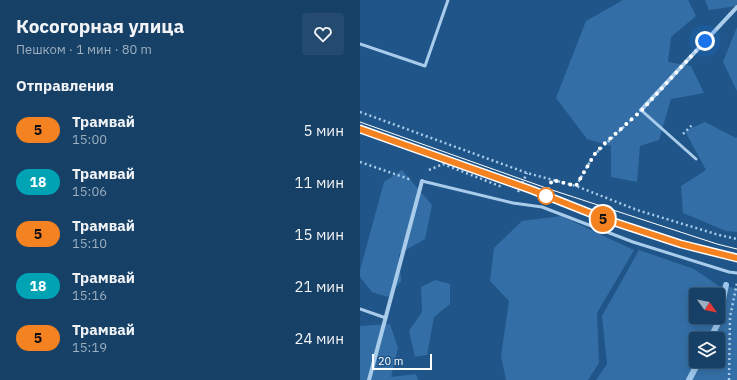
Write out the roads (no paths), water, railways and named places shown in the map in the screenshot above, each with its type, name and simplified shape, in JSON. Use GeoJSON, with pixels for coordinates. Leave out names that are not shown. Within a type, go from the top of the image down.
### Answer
{"type":"FeatureCollection","features":[{"type":"Feature","properties":{"kind":"street"},"geometry":{"type":"LineString","coordinates":[[642,110],[737,7]]}},
{"type":"Feature","properties":{"kind":"street"},"geometry":{"type":"LineString","coordinates":[[369,380],[422,181]]}},
{"type":"Feature","properties":{"kind":"lane"},"geometry":{"type":"LineString","coordinates":[[360,44],[425,66],[448,0]]}},
{"type":"Feature","properties":{"kind":"lane"},"geometry":{"type":"LineString","coordinates":[[642,110],[696,159]]}},
{"type":"Feature","properties":{"kind":"lane"},"geometry":{"type":"LineString","coordinates":[[422,181],[514,203],[542,207],[633,242],[729,272],[737,273]]}},
{"type":"Feature","properties":{"kind":"lane"},"geometry":{"type":"LineString","coordinates":[[360,309],[386,318]]}},
{"type":"Feature","properties":{"kind":"waterway"},"geometry":{"type":"LineString","coordinates":[[714,332],[718,323],[726,285]]}},
{"type":"Feature","properties":{"kind":"waterway"},"geometry":{"type":"LineString","coordinates":[[689,380],[695,368]]}},
{"type":"Feature","properties":{"kind":"tram line"},"geometry":{"type":"LineString","coordinates":[[360,122],[549,189],[717,244],[737,249]]}},
{"type":"Feature","properties":{"kind":"tram line"},"geometry":{"type":"LineString","coordinates":[[360,129],[532,190],[605,219],[681,244],[737,258]]}},
{"type":"Feature","properties":{"kind":"tram line","name":"5"},"geometry":{"type":"LineString","coordinates":[[360,129],[532,190],[605,219],[681,244],[737,258]]}}]}
